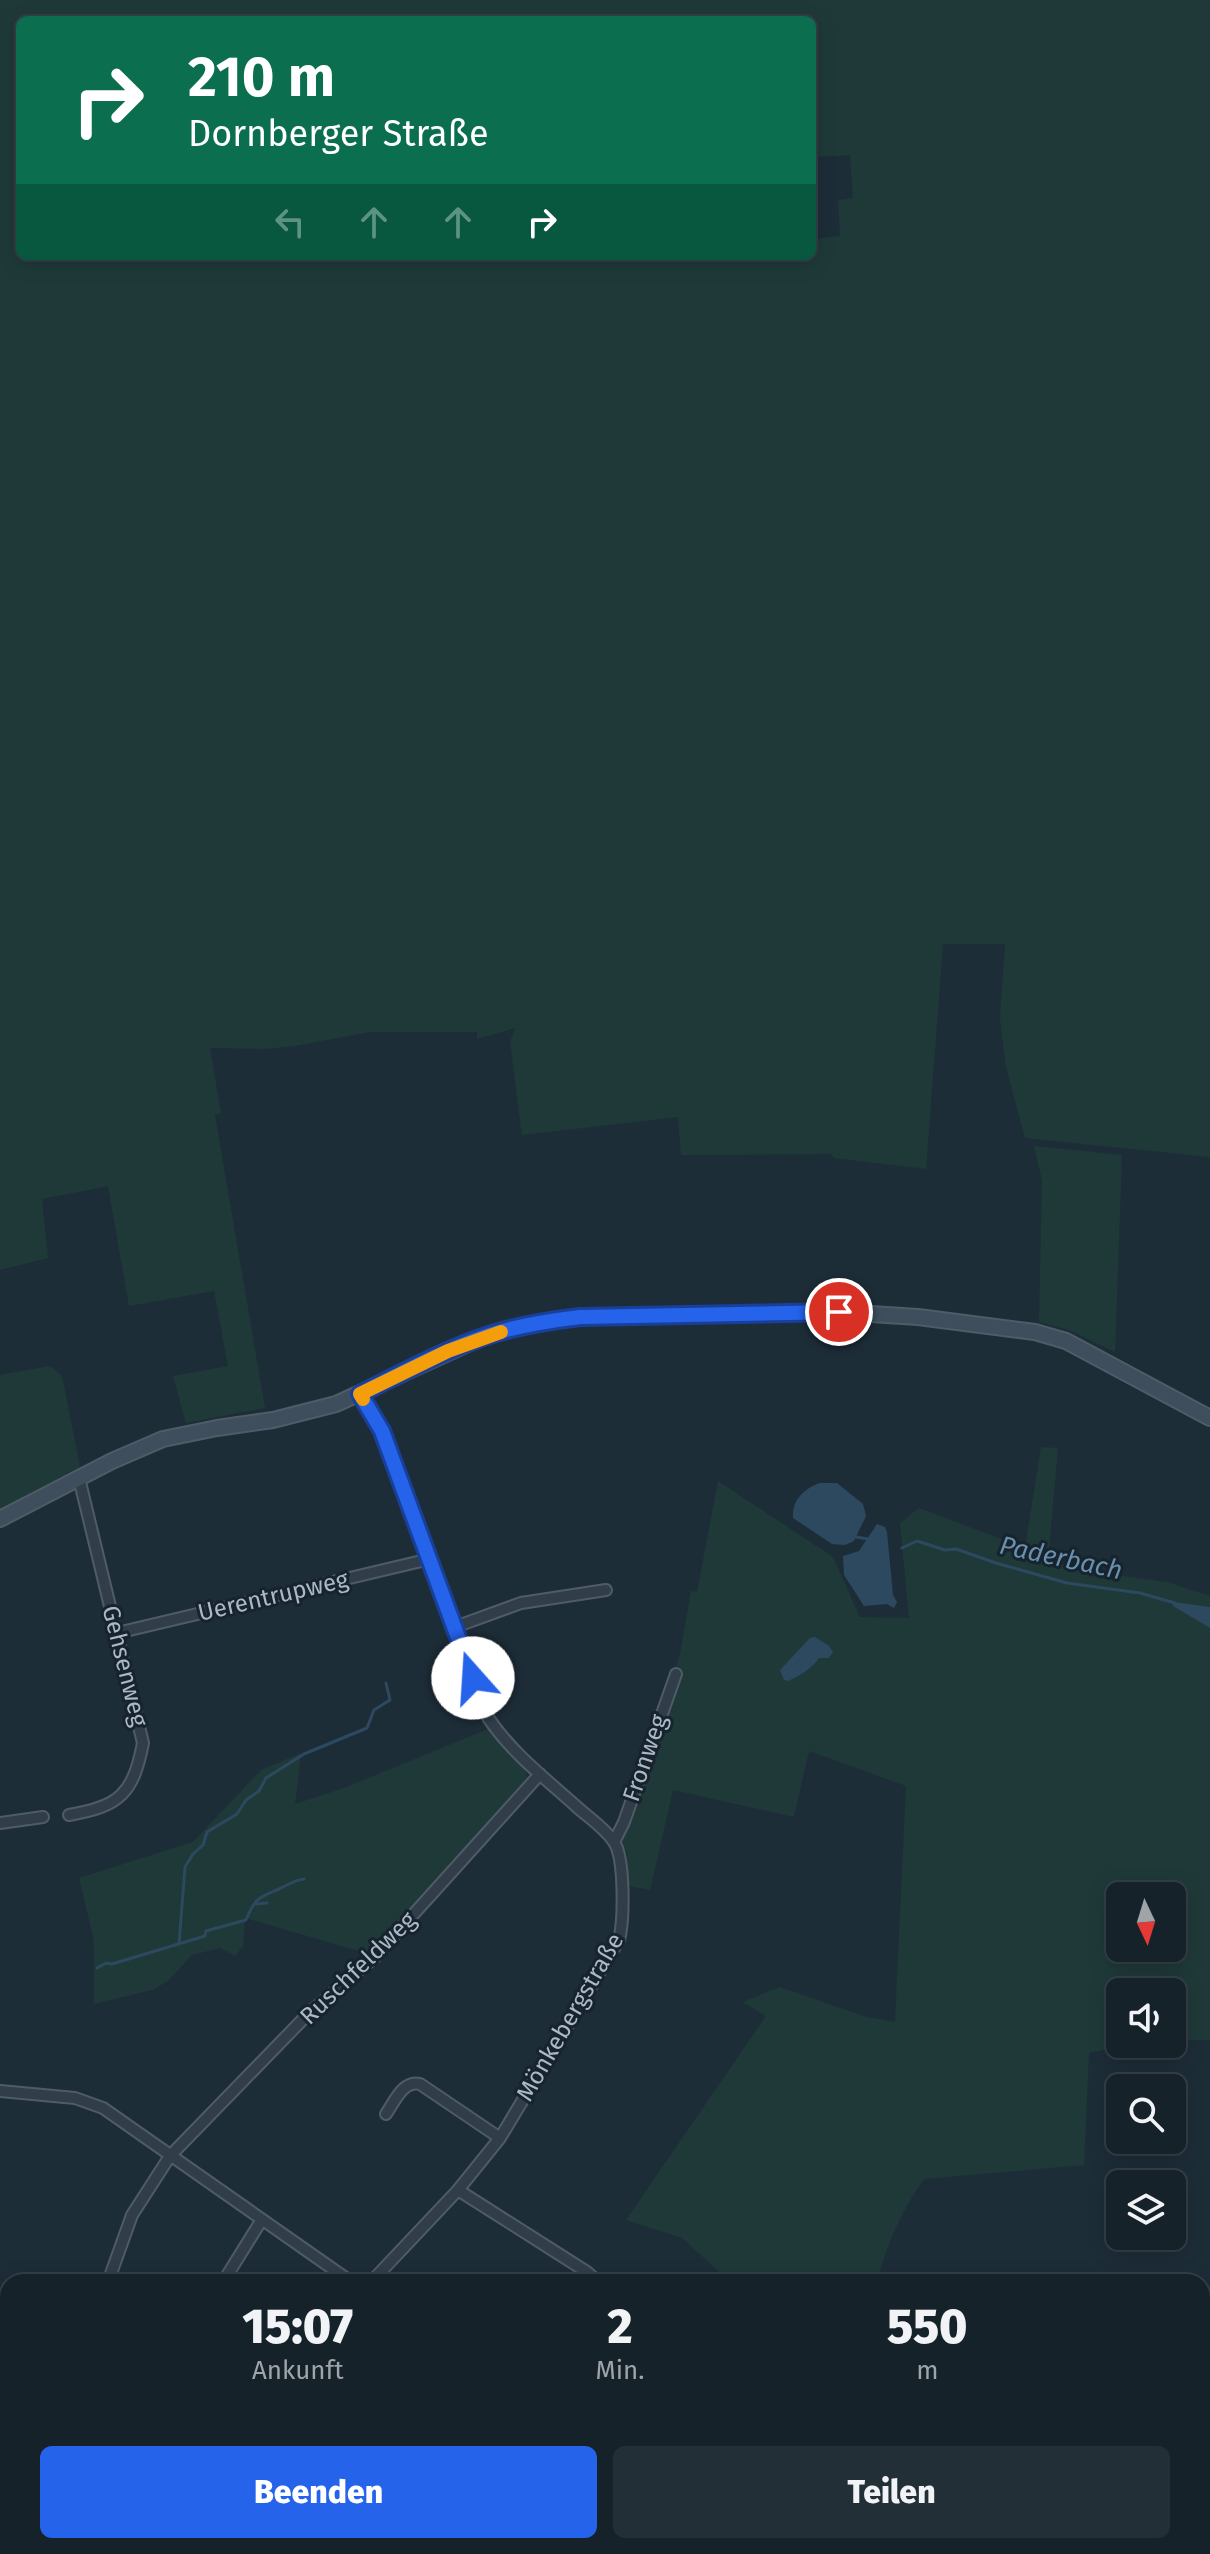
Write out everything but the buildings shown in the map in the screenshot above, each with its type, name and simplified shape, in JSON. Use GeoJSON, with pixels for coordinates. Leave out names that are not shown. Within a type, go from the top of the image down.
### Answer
{"type":"FeatureCollection","features":[{"type":"Feature","properties":{"kind":"main road"},"geometry":{"type":"LineString","coordinates":[[0,1519],[79,1478],[170,1437],[299,1414],[336,1404],[485,1336],[580,1317],[839,1312],[918,1317],[1035,1332],[1066,1341],[1210,1418]]}},
{"type":"Feature","properties":{"kind":"street"},"geometry":{"type":"LineString","coordinates":[[360,1394],[382,1431],[489,1719],[540,1774],[614,1842]]}},
{"type":"Feature","properties":{"kind":"street","name":"Gehsenweg"},"geometry":{"type":"LineString","coordinates":[[69,1815],[105,1807],[118,1800],[139,1768],[143,1743],[79,1478]]}},
{"type":"Feature","properties":{"kind":"street","name":"Uerentrupweg"},"geometry":{"type":"LineString","coordinates":[[117,1633],[430,1559]]}},
{"type":"Feature","properties":{"kind":"street"},"geometry":{"type":"LineString","coordinates":[[455,1627],[521,1603],[606,1590]]}},
{"type":"Feature","properties":{"kind":"street","name":"Fronweg"},"geometry":{"type":"LineString","coordinates":[[614,1842],[624,1822],[676,1674]]}},
{"type":"Feature","properties":{"kind":"street","name":"Ruschfeldweg"},"geometry":{"type":"LineString","coordinates":[[111,2274],[132,2215],[170,2156],[310,2012],[374,1958],[540,1774]]}},
{"type":"Feature","properties":{"kind":"street"},"geometry":{"type":"LineString","coordinates":[[0,1822],[43,1817]]}},
{"type":"Feature","properties":{"kind":"street","name":"Mönkebergstraße"},"geometry":{"type":"LineString","coordinates":[[380,2274],[458,2190],[500,2138],[619,1940],[623,1926],[619,1852],[614,1842]]}},
{"type":"Feature","properties":{"kind":"street"},"geometry":{"type":"LineString","coordinates":[[386,2114],[407,2085],[413,2082],[500,2138]]}},
{"type":"Feature","properties":{"kind":"street","name":"Mönkebergstraße"},"geometry":{"type":"LineString","coordinates":[[0,2091],[91,2102],[340,2274]]}},
{"type":"Feature","properties":{"kind":"street"},"geometry":{"type":"LineString","coordinates":[[458,2190],[589,2274]]}},
{"type":"Feature","properties":{"kind":"street"},"geometry":{"type":"LineString","coordinates":[[228,2274],[261,2221]]}},
{"type":"Feature","properties":{"kind":"green space"},"geometry":{"type":"Polygon","coordinates":[[[0,0],[1210,0],[1210,1157],[1025,1138],[1006,1067],[1000,1019],[1005,944],[943,944],[926,1169],[834,1158],[831,1154],[681,1155],[678,1117],[522,1135],[510,1042],[515,1028],[477,1039],[477,1032],[370,1032],[265,1049],[210,1048],[221,1113],[215,1115],[265,1408],[186,1423],[173,1376],[228,1366],[214,1291],[129,1306],[108,1186],[42,1199],[48,1258],[0,1270],[0,0]]]}},
{"type":"Feature","properties":{"kind":"green space"},"geometry":{"type":"Polygon","coordinates":[[[1034,1146],[1122,1155],[1115,1352],[1069,1330],[1039,1322],[1042,1181],[1034,1146]]]}},
{"type":"Feature","properties":{"kind":"green space"},"geometry":{"type":"Polygon","coordinates":[[[50,1366],[62,1376],[80,1467],[0,1509],[0,1375],[50,1366]]]}},
{"type":"Feature","properties":{"kind":"green space"},"geometry":{"type":"Polygon","coordinates":[[[1041,1447],[1058,1448],[1048,1560],[1077,1570],[1167,1582],[1210,1596],[1210,2040],[1186,2040],[1186,1978],[1106,1978],[1106,2050],[1089,2053],[1084,2165],[924,2179],[896,2228],[879,2274],[722,2274],[682,2238],[626,2220],[766,2016],[743,2002],[780,1987],[866,2017],[895,2022],[906,1786],[809,1751],[794,1817],[673,1790],[650,1890],[629,1886],[627,1854],[621,1839],[680,1654],[691,1591],[697,1592],[718,1481],[833,1557],[860,1617],[909,1618],[900,1523],[919,1508],[1025,1548],[1041,1447]]]}},
{"type":"Feature","properties":{"kind":"green space"},"geometry":{"type":"Polygon","coordinates":[[[488,1729],[525,1769],[527,1778],[369,1954],[245,1918],[243,1946],[235,1956],[220,1948],[192,1955],[168,1981],[152,1990],[94,2004],[94,1941],[79,1878],[193,1842],[261,1770],[301,1753],[295,1804],[344,1788],[488,1729]]]}},
{"type":"Feature","properties":{"kind":"water"},"geometry":{"type":"Polygon","coordinates":[[[819,1483],[837,1483],[863,1504],[866,1516],[854,1541],[845,1545],[832,1544],[793,1518],[794,1506],[800,1496],[819,1483]]]}},
{"type":"Feature","properties":{"kind":"water"},"geometry":{"type":"Polygon","coordinates":[[[877,1524],[885,1527],[887,1532],[893,1595],[897,1602],[894,1608],[887,1604],[864,1606],[844,1575],[843,1556],[859,1551],[877,1524]]]}},
{"type":"Feature","properties":{"kind":"water"},"geometry":{"type":"Polygon","coordinates":[[[1173,1602],[1210,1607],[1210,1628],[1173,1606],[1173,1602]]]}},
{"type":"Feature","properties":{"kind":"water"},"geometry":{"type":"Polygon","coordinates":[[[815,1637],[833,1652],[829,1658],[819,1658],[801,1674],[784,1680],[780,1670],[810,1638],[815,1637]]]}},
{"type":"Feature","properties":{"kind":"waterway","name":"Paderbach"},"geometry":{"type":"LineString","coordinates":[[856,1537],[868,1539]]}},
{"type":"Feature","properties":{"kind":"waterway","name":"Paderbach"},"geometry":{"type":"LineString","coordinates":[[902,1548],[917,1541],[945,1550],[956,1549],[1067,1583],[1140,1593],[1175,1603]]}},
{"type":"Feature","properties":{"kind":"waterway"},"geometry":{"type":"LineString","coordinates":[[179,1944],[185,1867],[203,1845],[207,1832],[237,1814],[246,1800],[259,1791],[266,1778],[304,1754],[367,1728],[374,1710],[390,1700],[386,1683]]}},
{"type":"Feature","properties":{"kind":"waterway"},"geometry":{"type":"LineString","coordinates":[[97,1968],[205,1936],[206,1931],[246,1920],[262,1897],[304,1879]]}},
{"type":"Feature","properties":{"kind":"waterway"},"geometry":{"type":"LineString","coordinates":[[255,1904],[267,1903]]}},
{"type":"Feature","properties":{"kind":"slow traffic"},"geometry":{"type":"LineString","coordinates":[[363,1399],[360,1394],[448,1351],[501,1332]]}},
{"type":"Feature","properties":{"kind":"route"},"geometry":{"type":"LineString","coordinates":[[473,1678],[382,1431],[360,1394],[485,1336],[553,1320],[839,1312]]}}]}
